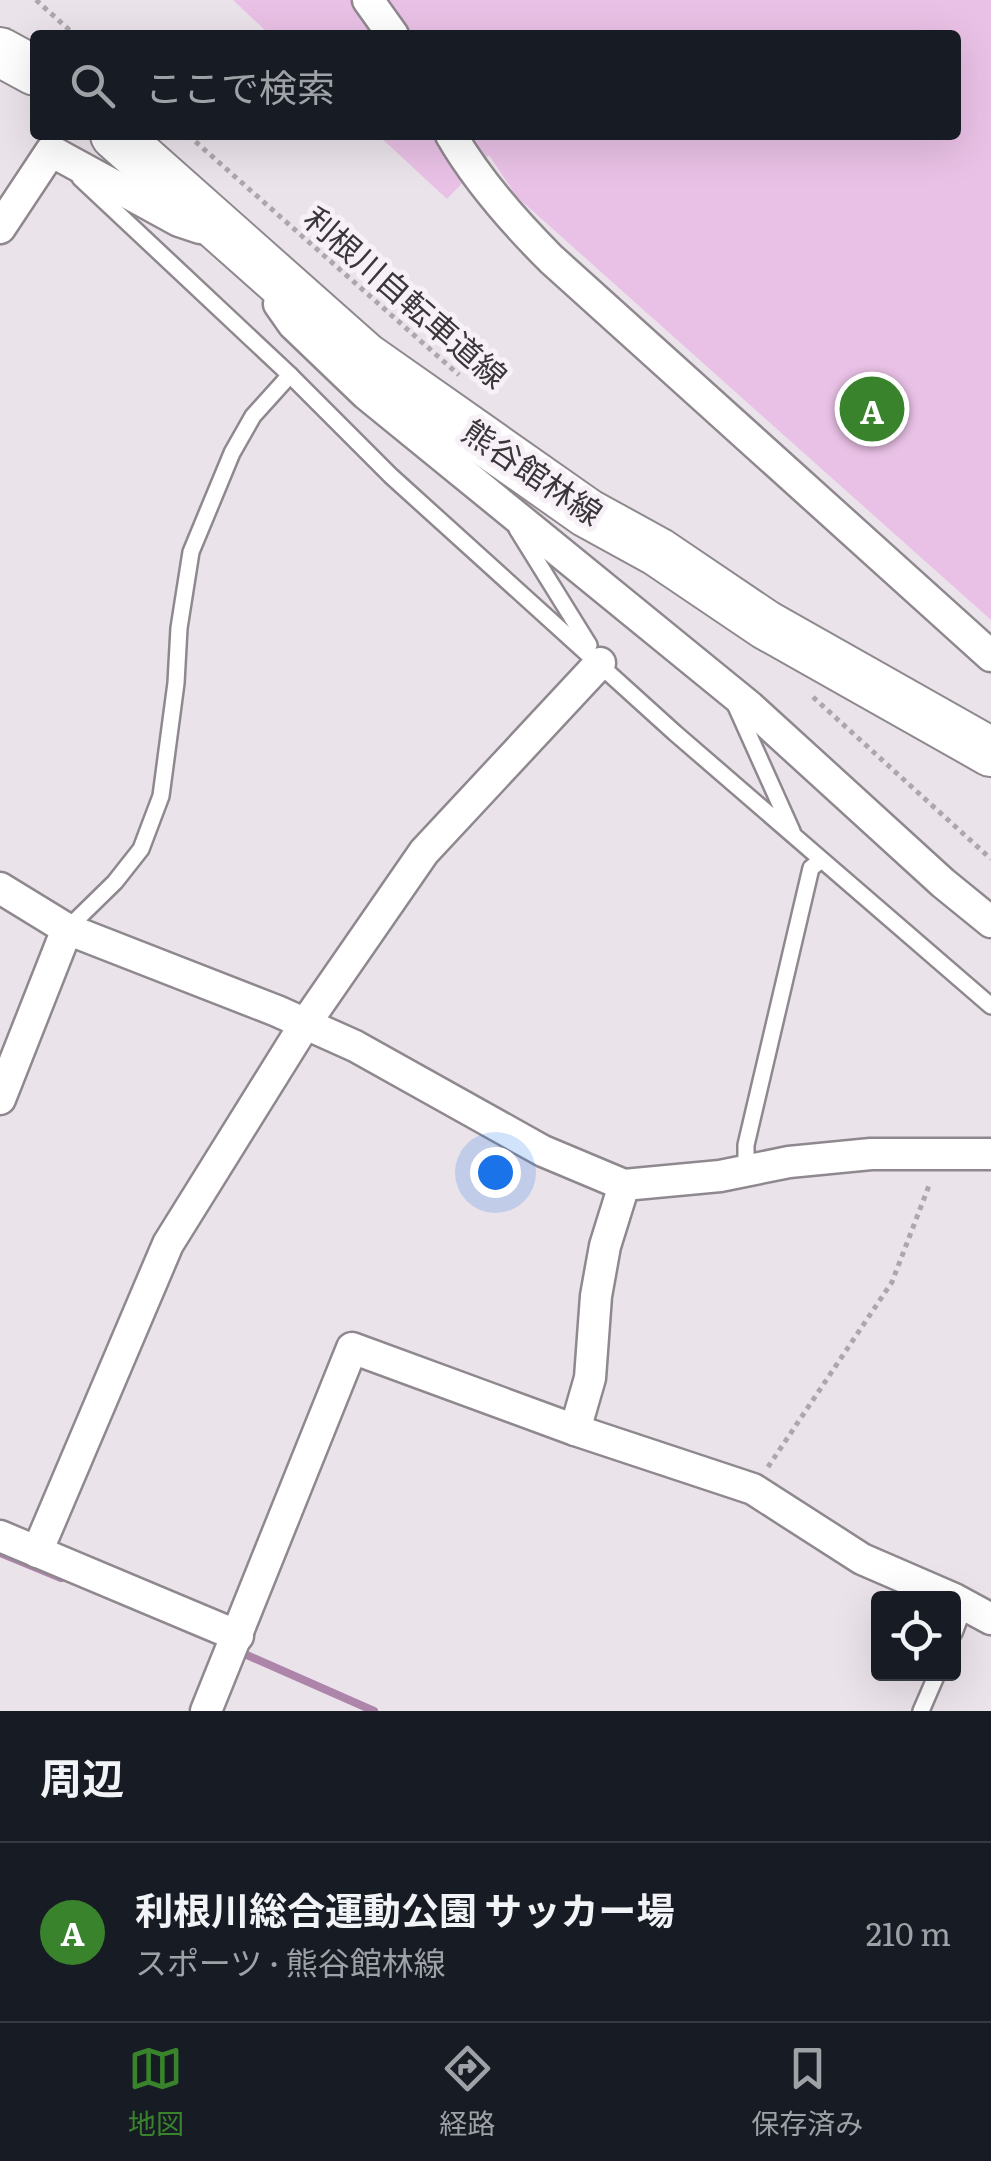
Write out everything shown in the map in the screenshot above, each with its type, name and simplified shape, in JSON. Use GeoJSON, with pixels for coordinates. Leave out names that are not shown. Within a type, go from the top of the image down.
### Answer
{"type":"FeatureCollection","features":[{"type":"Feature","properties":{"kind":"main road"},"geometry":{"type":"LineString","coordinates":[[0,52],[30,68]]}},
{"type":"Feature","properties":{"kind":"main road","name":"熊谷館林線"},"geometry":{"type":"LineString","coordinates":[[122,140],[365,357],[586,512],[658,552],[766,624],[991,752]]}},
{"type":"Feature","properties":{"kind":"street"},"geometry":{"type":"LineString","coordinates":[[368,0],[389,30]]}},
{"type":"Feature","properties":{"kind":"street"},"geometry":{"type":"LineString","coordinates":[[454,140],[464,158],[551,259],[991,656]]}},
{"type":"Feature","properties":{"kind":"street"},"geometry":{"type":"LineString","coordinates":[[0,228],[51,151],[179,221],[200,228],[214,222]]}},
{"type":"Feature","properties":{"kind":"street"},"geometry":{"type":"LineString","coordinates":[[273,278],[272,293],[292,324],[366,394],[728,689],[942,883],[991,922]]}},
{"type":"Feature","properties":{"kind":"street"},"geometry":{"type":"LineString","coordinates":[[38,1552],[168,1244],[305,1024],[424,852],[600,662]]}},
{"type":"Feature","properties":{"kind":"street"},"geometry":{"type":"LineString","coordinates":[[0,888],[67,929],[355,1046],[543,1151],[624,1185],[872,1154],[991,1154]]}},
{"type":"Feature","properties":{"kind":"street"},"geometry":{"type":"LineString","coordinates":[[0,1099],[67,929]]}},
{"type":"Feature","properties":{"kind":"street"},"geometry":{"type":"LineString","coordinates":[[575,1430],[590,1378],[596,1296],[605,1246],[624,1185]]}},
{"type":"Feature","properties":{"kind":"street"},"geometry":{"type":"LineString","coordinates":[[206,1711],[352,1348],[575,1430],[753,1489],[862,1559],[966,1605]]}},
{"type":"Feature","properties":{"kind":"street"},"geometry":{"type":"LineString","coordinates":[[0,1536],[238,1636]]}},
{"type":"Feature","properties":{"kind":"lane"},"geometry":{"type":"LineString","coordinates":[[51,151],[290,375],[390,476],[820,861],[991,1006]]}},
{"type":"Feature","properties":{"kind":"lane"},"geometry":{"type":"LineString","coordinates":[[67,929],[116,882],[141,849],[161,796],[191,552],[232,453],[253,416],[290,375]]}},
{"type":"Feature","properties":{"kind":"lane"},"geometry":{"type":"LineString","coordinates":[[501,504],[600,662]]}},
{"type":"Feature","properties":{"kind":"lane"},"geometry":{"type":"LineString","coordinates":[[728,689],[795,838]]}},
{"type":"Feature","properties":{"kind":"lane"},"geometry":{"type":"LineString","coordinates":[[746,1171],[746,1145],[811,868],[820,861]]}},
{"type":"Feature","properties":{"kind":"lane"},"geometry":{"type":"LineString","coordinates":[[921,1711],[934,1681]]}},
{"type":"Feature","properties":{"kind":"path"},"geometry":{"type":"LineString","coordinates":[[36,0],[70,30]]}},
{"type":"Feature","properties":{"kind":"path","name":"利根川自転車道線"},"geometry":{"type":"LineString","coordinates":[[194,140],[464,379]]}},
{"type":"Feature","properties":{"kind":"path"},"geometry":{"type":"LineString","coordinates":[[808,692],[991,859]]}},
{"type":"Feature","properties":{"kind":"path"},"geometry":{"type":"LineString","coordinates":[[753,1489],[892,1282],[942,1152]]}},
{"type":"Feature","properties":{"kind":"shaded area"},"geometry":{"type":"Polygon","coordinates":[[[233,0],[991,0],[991,620],[517,197],[489,155],[447,199],[383,140],[961,140],[961,30],[265,30],[233,0]]]}},
{"type":"Feature","properties":{"kind":"waterway"},"geometry":{"type":"LineString","coordinates":[[0,1553],[61,1578]]}},
{"type":"Feature","properties":{"kind":"waterway"},"geometry":{"type":"LineString","coordinates":[[240,1652],[374,1711]]}},
{"type":"Feature","properties":{"kind":"place","name":"利根川総合運動公園 サッカー場"},"geometry":{"type":"Point","coordinates":[872,409]}}]}
